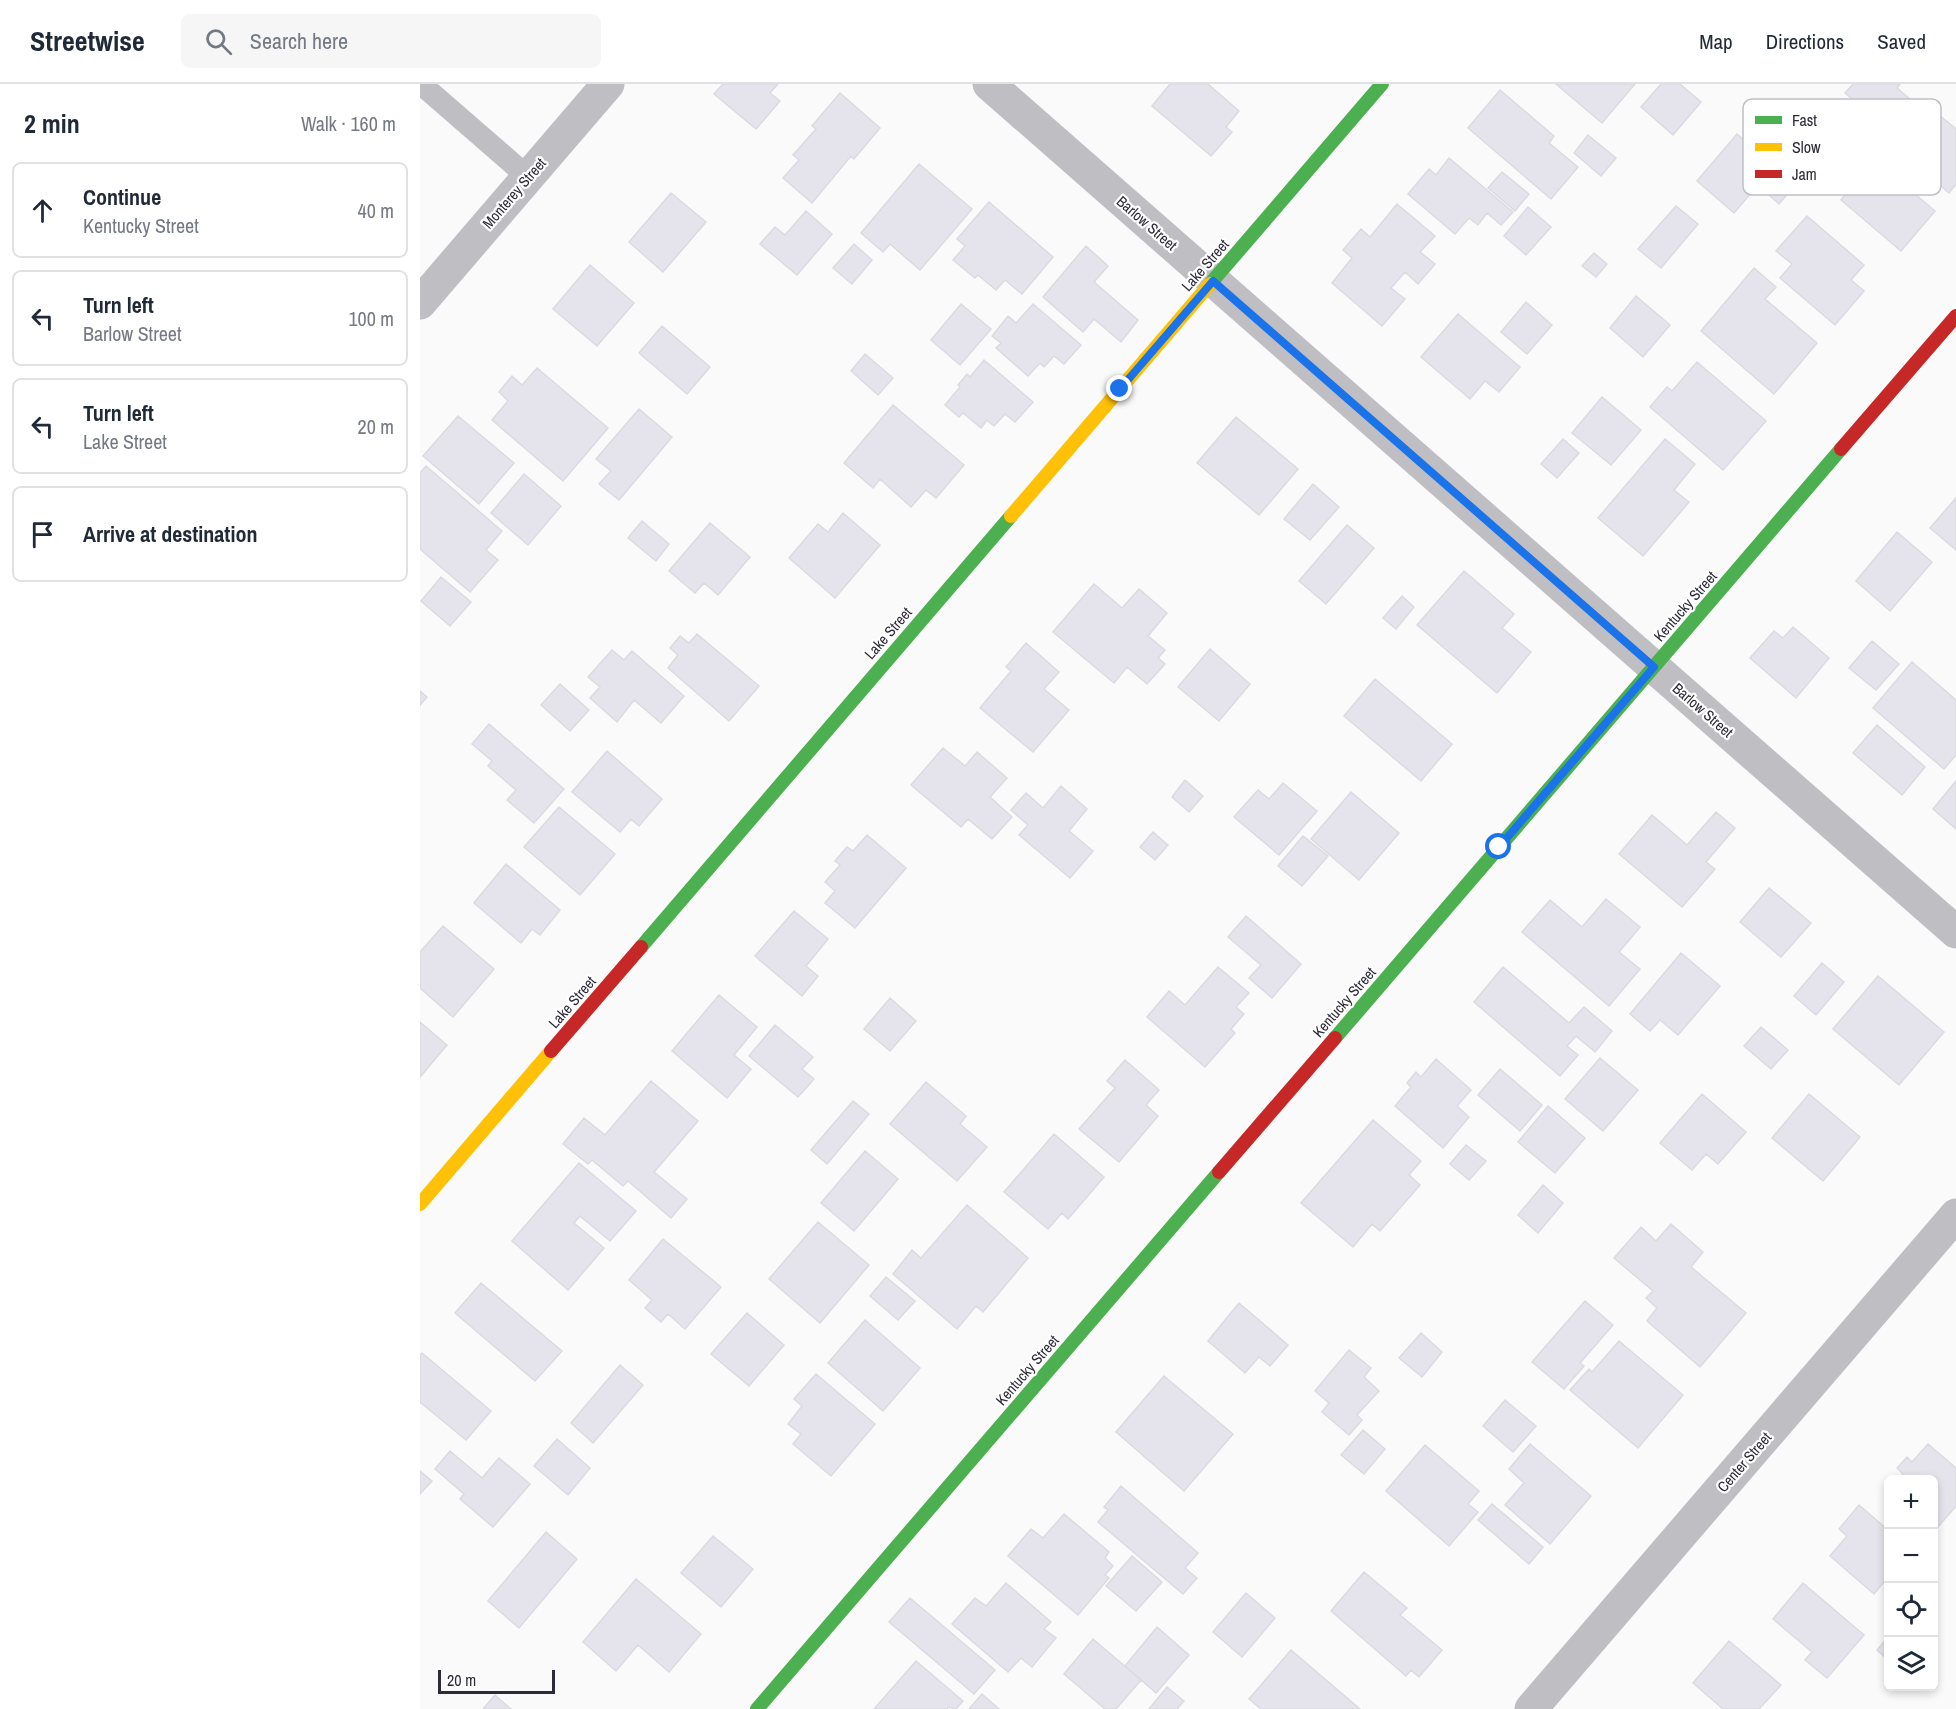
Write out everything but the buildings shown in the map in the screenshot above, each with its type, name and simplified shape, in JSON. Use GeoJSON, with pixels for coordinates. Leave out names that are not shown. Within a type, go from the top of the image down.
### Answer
{"type":"FeatureCollection","features":[{"type":"Feature","properties":{"kind":"street","name":"Monterey Street"},"geometry":{"type":"LineString","coordinates":[[420,303],[608,84]]}},
{"type":"Feature","properties":{"kind":"street","name":"Barlow Street"},"geometry":{"type":"LineString","coordinates":[[989,84],[1956,932]]}},
{"type":"Feature","properties":{"kind":"street","name":"Lake Street"},"geometry":{"type":"LineString","coordinates":[[420,1204],[1382,84]]}},
{"type":"Feature","properties":{"kind":"street","name":"Kentucky Street"},"geometry":{"type":"LineString","coordinates":[[756,1709],[1956,316]]}},
{"type":"Feature","properties":{"kind":"street","name":"Center Street"},"geometry":{"type":"LineString","coordinates":[[1531,1709],[1956,1215]]}},
{"type":"Feature","properties":{"kind":"lane"},"geometry":{"type":"LineString","coordinates":[[421,84],[528,177]]}},
{"type":"Feature","properties":{"kind":"traffic: fast"},"geometry":{"type":"LineString","coordinates":[[1210,284],[1382,84]]}},
{"type":"Feature","properties":{"kind":"traffic: fast"},"geometry":{"type":"LineString","coordinates":[[1335,1038],[1841,449]]}},
{"type":"Feature","properties":{"kind":"traffic: fast"},"geometry":{"type":"LineString","coordinates":[[641,947],[1011,516]]}},
{"type":"Feature","properties":{"kind":"traffic: fast"},"geometry":{"type":"LineString","coordinates":[[757,1709],[1219,1172]]}},
{"type":"Feature","properties":{"kind":"traffic: slow"},"geometry":{"type":"LineString","coordinates":[[1011,516],[1210,284]]}},
{"type":"Feature","properties":{"kind":"traffic: slow"},"geometry":{"type":"LineString","coordinates":[[420,1204],[551,1051]]}},
{"type":"Feature","properties":{"kind":"traffic: jam"},"geometry":{"type":"LineString","coordinates":[[1841,449],[1956,316]]}},
{"type":"Feature","properties":{"kind":"traffic: jam"},"geometry":{"type":"LineString","coordinates":[[551,1051],[641,947]]}},
{"type":"Feature","properties":{"kind":"traffic: jam"},"geometry":{"type":"LineString","coordinates":[[1219,1172],[1335,1038]]}},
{"type":"Feature","properties":{"kind":"route"},"geometry":{"type":"LineString","coordinates":[[1120,389],[1213,281],[1654,667],[1499,847]]}}]}
